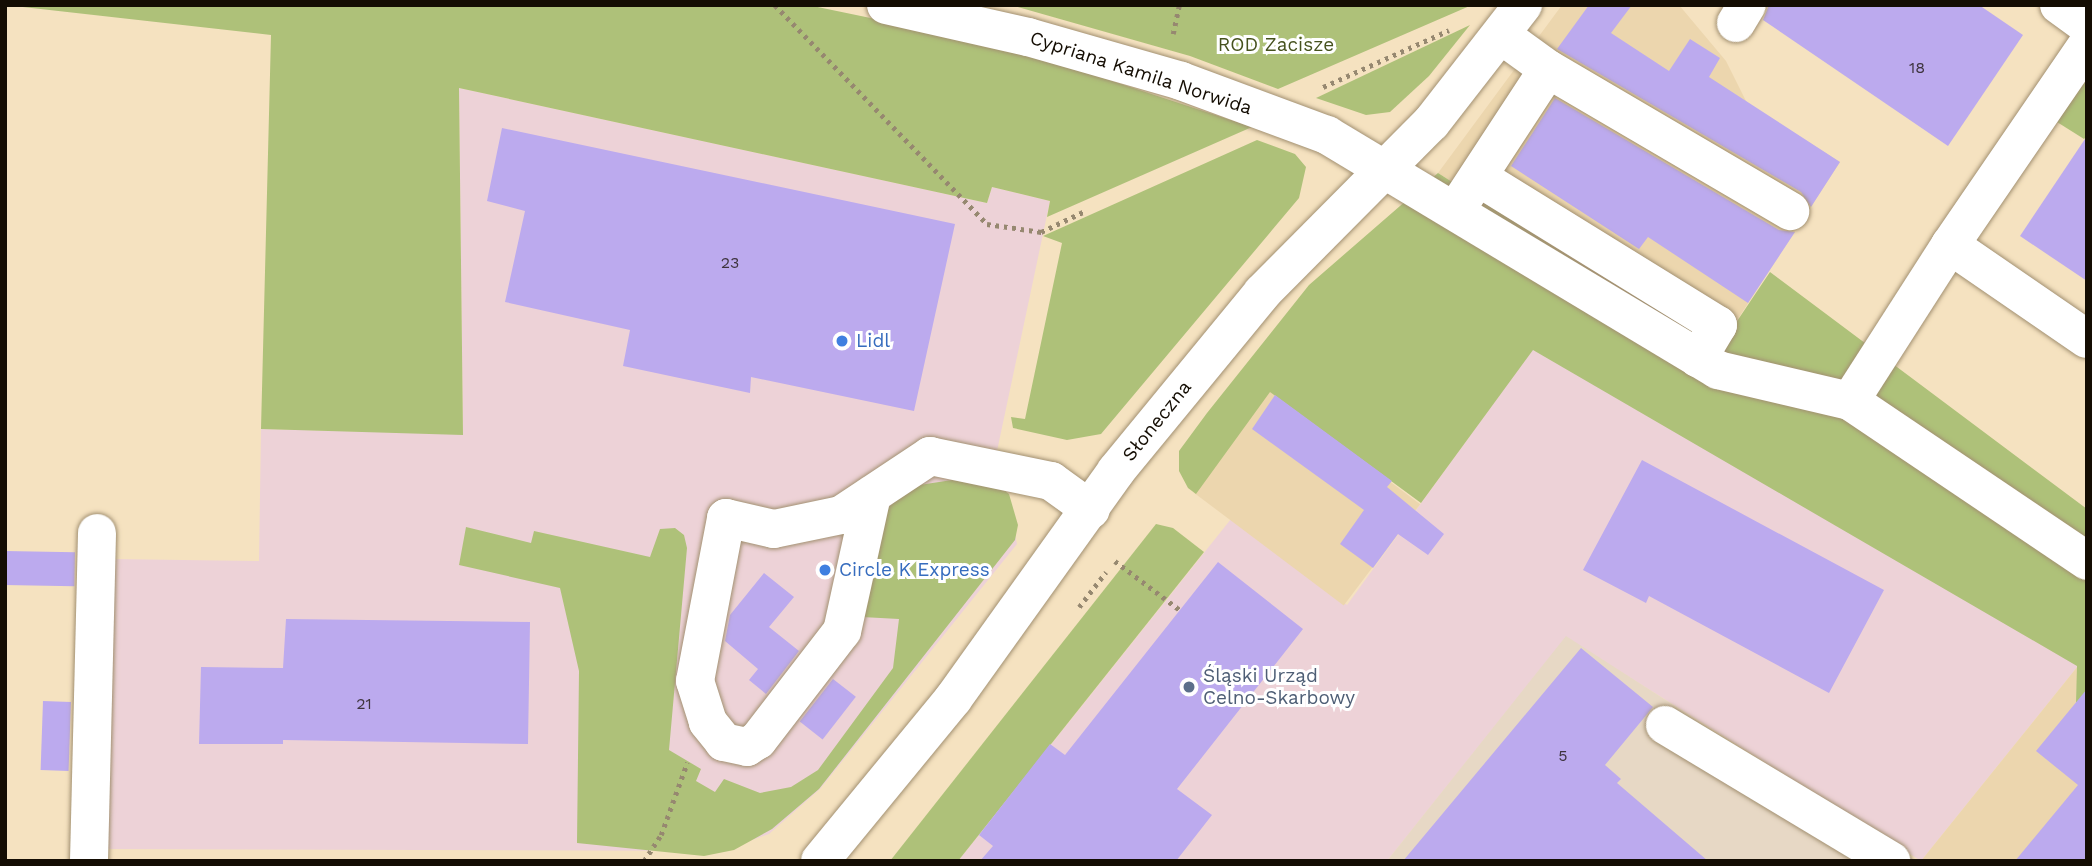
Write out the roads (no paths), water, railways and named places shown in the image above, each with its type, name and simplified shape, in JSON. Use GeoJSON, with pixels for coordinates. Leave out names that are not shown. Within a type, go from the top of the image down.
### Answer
{"type":"FeatureCollection","features":[{"type":"Feature","properties":{"kind":"street","name":"Cypriana Kamila Norwida"},"geometry":{"type":"LineString","coordinates":[[886,5],[1028,37],[1181,81],[1327,135],[1457,209],[1718,370],[1850,401]]}},
{"type":"Feature","properties":{"kind":"street"},"geometry":{"type":"LineString","coordinates":[[2059,5],[2087,25]]}},
{"type":"Feature","properties":{"kind":"street","name":"Słoneczna"},"geometry":{"type":"LineString","coordinates":[[820,861],[953,699],[1091,510],[1116,471],[1262,293],[1431,123],[1512,20]]}},
{"type":"Feature","properties":{"kind":"street"},"geometry":{"type":"LineString","coordinates":[[1512,20],[1548,69],[1790,211]]}},
{"type":"Feature","properties":{"kind":"street"},"geometry":{"type":"LineString","coordinates":[[2087,45],[1950,245],[1850,401],[2087,561]]}},
{"type":"Feature","properties":{"kind":"street"},"geometry":{"type":"LineString","coordinates":[[1457,209],[1548,69]]}},
{"type":"Feature","properties":{"kind":"street"},"geometry":{"type":"LineString","coordinates":[[1478,177],[1718,325],[1698,358]]}},
{"type":"Feature","properties":{"kind":"street"},"geometry":{"type":"LineString","coordinates":[[1950,245],[2087,339]]}},
{"type":"Feature","properties":{"kind":"street"},"geometry":{"type":"LineString","coordinates":[[872,495],[842,631],[758,740],[747,747],[724,743],[697,693],[706,609],[726,519],[774,529],[841,515],[930,456],[1051,481],[1091,510]]}},
{"type":"Feature","properties":{"kind":"street"},"geometry":{"type":"LineString","coordinates":[[89,861],[97,533]]}},
{"type":"Feature","properties":{"kind":"street"},"geometry":{"type":"LineString","coordinates":[[1665,725],[1891,861]]}},
{"type":"Feature","properties":{"kind":"place","name":"Lidl"},"geometry":{"type":"Point","coordinates":[842,341]}},
{"type":"Feature","properties":{"kind":"place","name":"Circle K Express"},"geometry":{"type":"Point","coordinates":[825,570]}},
{"type":"Feature","properties":{"kind":"place","name":"Śląski Urząd Celno-Skarbowy"},"geometry":{"type":"Point","coordinates":[1189,687]}},
{"type":"Feature","properties":{"kind":"park label","name":"ROD Zacisze"},"geometry":{"type":"Point","coordinates":[1276,45]}}]}
